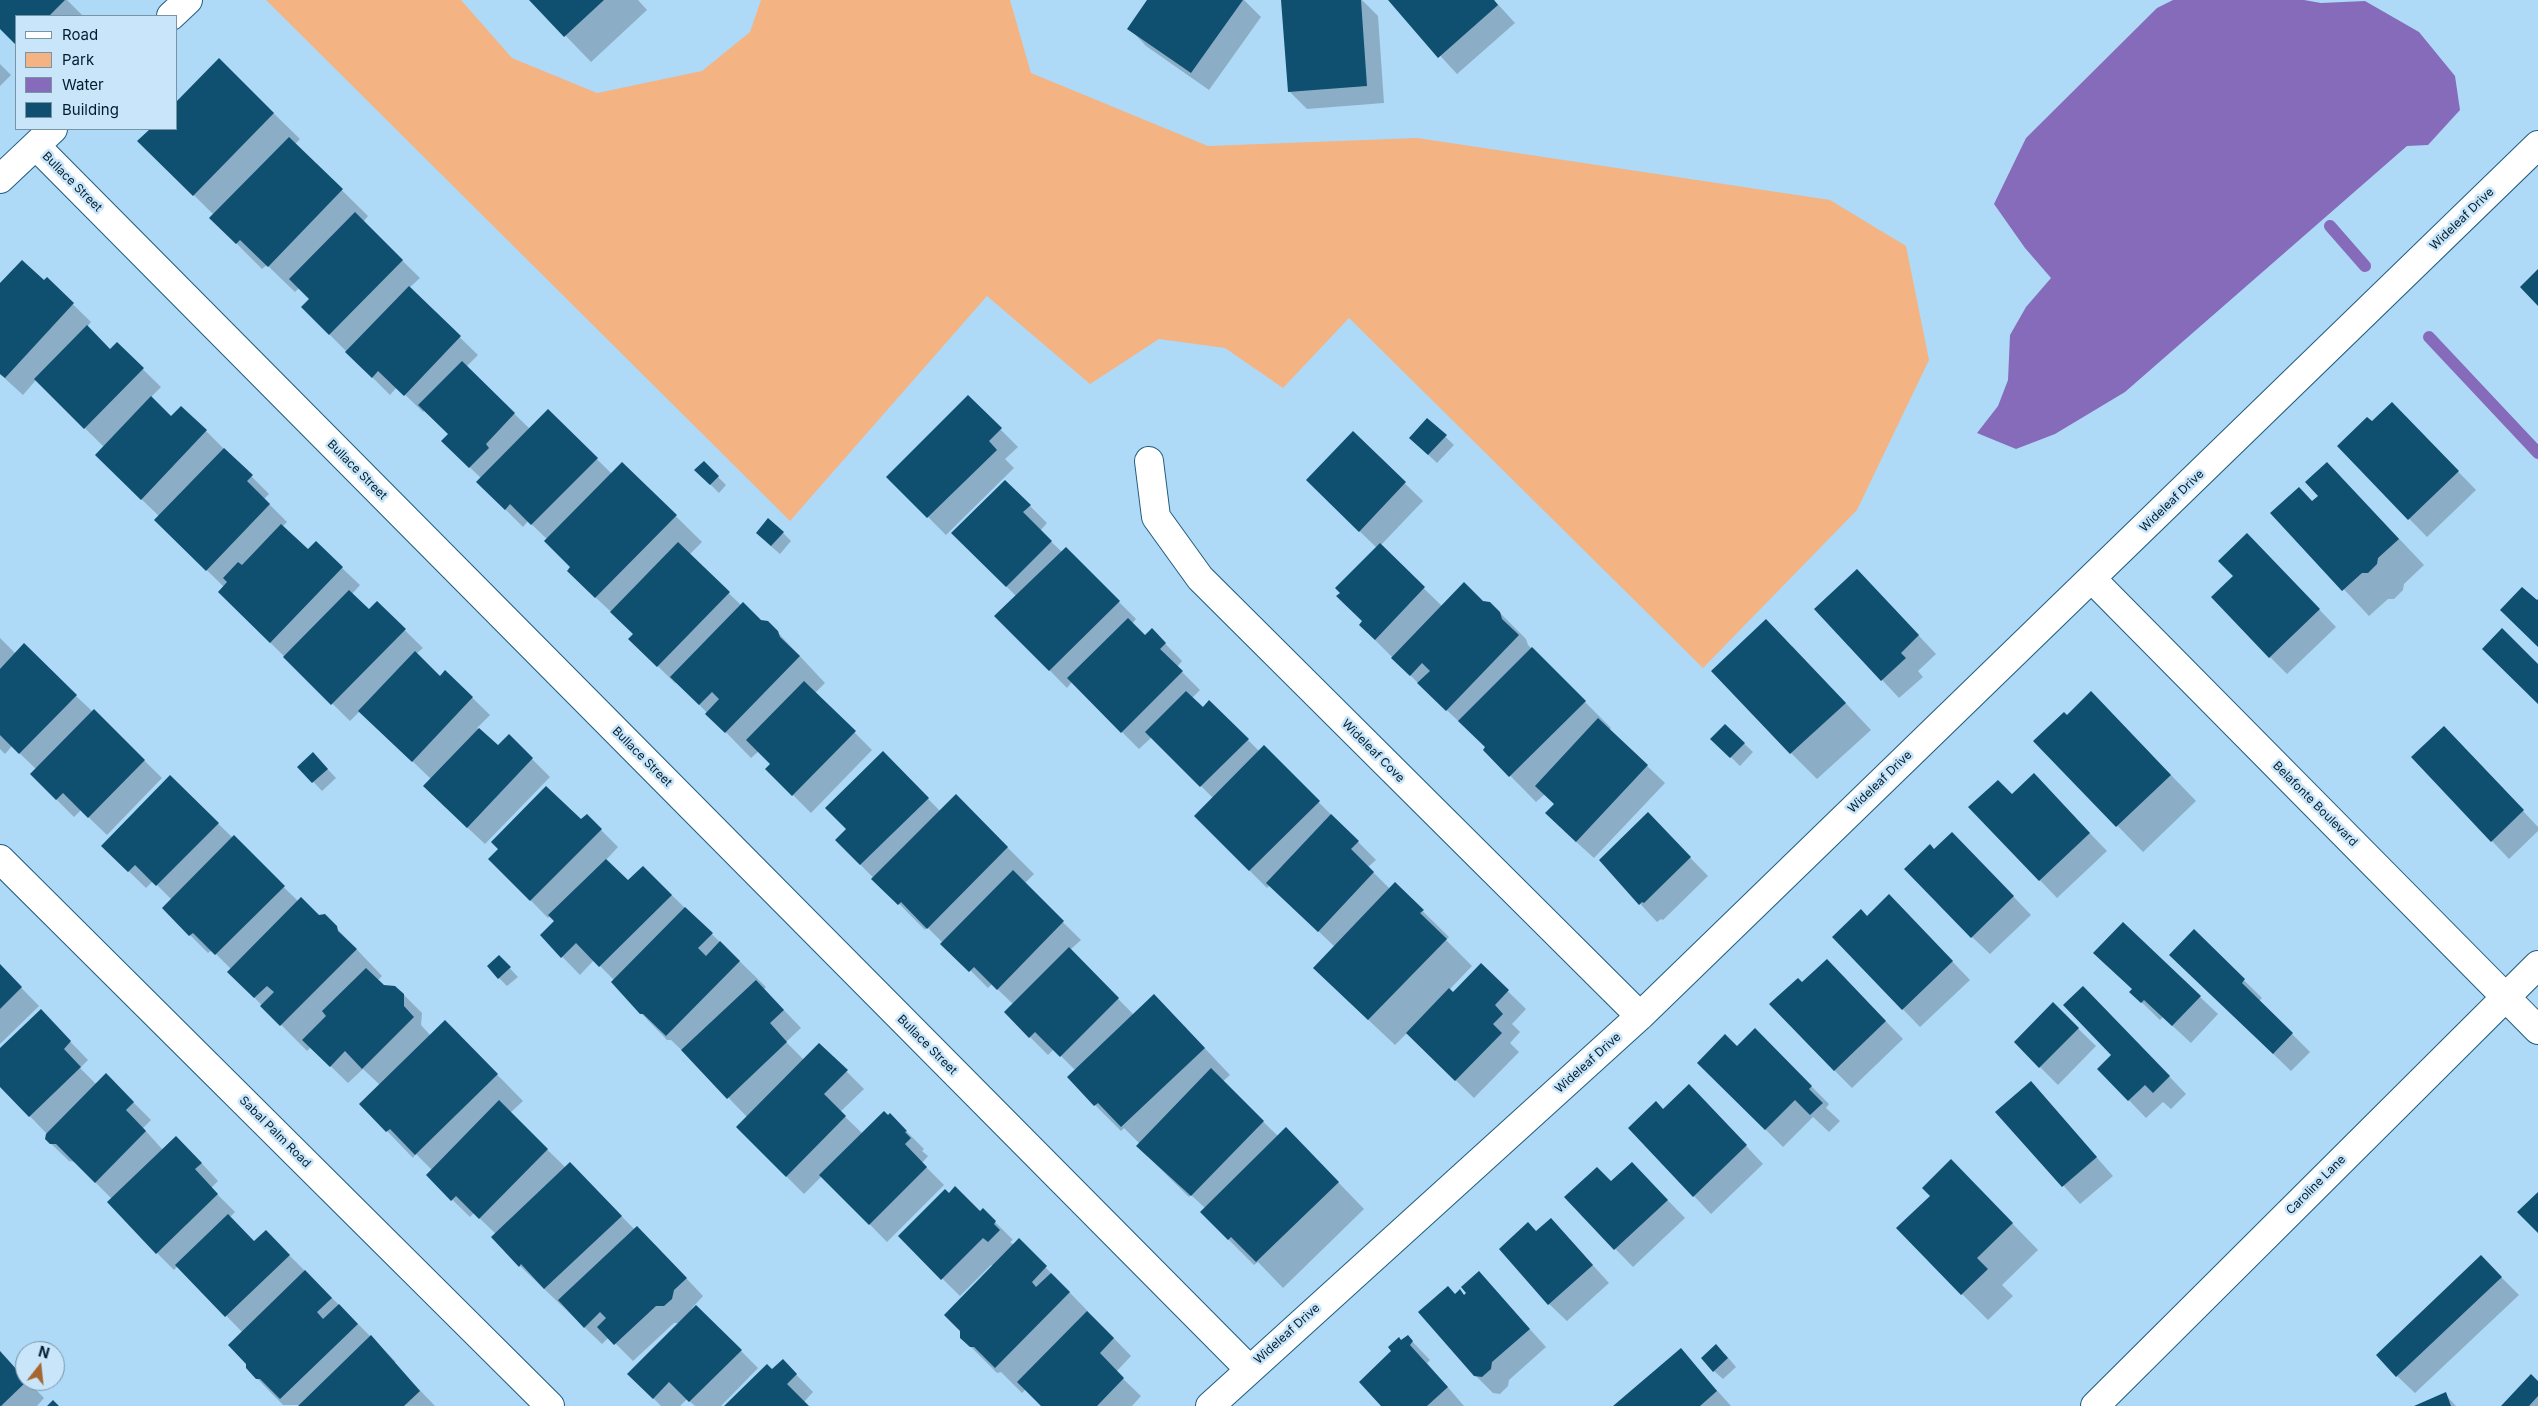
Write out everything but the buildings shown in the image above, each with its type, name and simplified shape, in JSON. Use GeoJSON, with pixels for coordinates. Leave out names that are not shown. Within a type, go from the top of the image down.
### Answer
{"type":"FeatureCollection","features":[{"type":"Feature","properties":{"kind":"street"},"geometry":{"type":"LineString","coordinates":[[172,15],[188,0]]}},
{"type":"Feature","properties":{"kind":"street"},"geometry":{"type":"LineString","coordinates":[[0,179],[44,137]]}},
{"type":"Feature","properties":{"kind":"street","name":"Bullace Street"},"geometry":{"type":"LineString","coordinates":[[44,137],[1249,1368]]}},
{"type":"Feature","properties":{"kind":"street","name":"Wideleaf Drive"},"geometry":{"type":"LineString","coordinates":[[1210,1406],[1249,1368],[1640,1016],[2538,145]]}},
{"type":"Feature","properties":{"kind":"street","name":"Wideleaf Cove"},"geometry":{"type":"LineString","coordinates":[[1148,461],[1156,517],[1200,578],[1640,1016]]}},
{"type":"Feature","properties":{"kind":"street","name":"Belafonte Boulevard"},"geometry":{"type":"LineString","coordinates":[[2092,579],[2538,1030]]}},
{"type":"Feature","properties":{"kind":"street","name":"Sabal Palm Road"},"geometry":{"type":"LineString","coordinates":[[0,859],[550,1406]]}},
{"type":"Feature","properties":{"kind":"street","name":"Caroline Lane"},"geometry":{"type":"LineString","coordinates":[[2095,1406],[2538,965]]}},
{"type":"Feature","properties":{"kind":"green space"},"geometry":{"type":"Polygon","coordinates":[[[266,0],[461,0],[512,58],[597,93],[702,71],[750,32],[761,0],[1010,0],[1031,73],[1208,146],[1417,138],[1830,200],[1906,246],[1929,360],[1857,510],[1703,668],[1349,318],[1283,388],[1225,348],[1159,339],[1090,384],[987,296],[790,521],[266,0]]]}},
{"type":"Feature","properties":{"kind":"water"},"geometry":{"type":"Polygon","coordinates":[[[2173,0],[2304,0],[2321,3],[2365,1],[2419,32],[2455,76],[2460,110],[2428,145],[2407,146],[2125,392],[2055,434],[2016,449],[1977,433],[1998,406],[2008,380],[2010,335],[2026,307],[2051,278],[2025,248],[1994,204],[2026,138],[2157,8],[2173,0]]]}},
{"type":"Feature","properties":{"kind":"waterway"},"geometry":{"type":"LineString","coordinates":[[2330,226],[2365,266]]}},
{"type":"Feature","properties":{"kind":"waterway"},"geometry":{"type":"LineString","coordinates":[[2429,337],[2538,453]]}}]}
